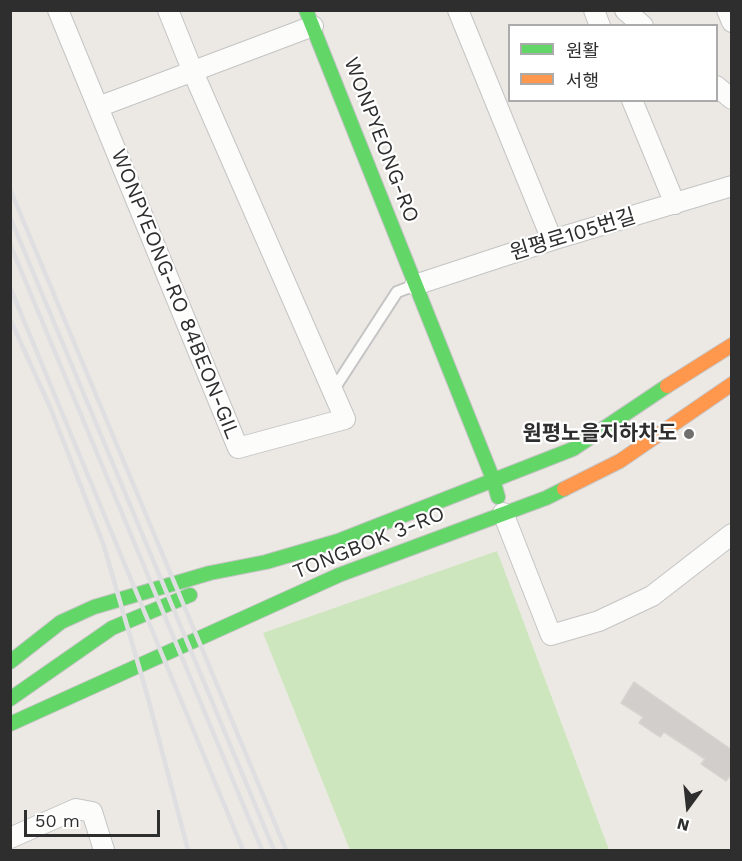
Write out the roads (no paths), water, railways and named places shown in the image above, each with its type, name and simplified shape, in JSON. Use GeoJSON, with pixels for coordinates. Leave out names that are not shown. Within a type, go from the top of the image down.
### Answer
{"type":"FeatureCollection","features":[{"type":"Feature","properties":{"kind":"street","name":"WONPYEONG-RO 84BEON-GIL"},"geometry":{"type":"LineString","coordinates":[[58,10],[238,448],[345,419],[168,10]]}},
{"type":"Feature","properties":{"kind":"street"},"geometry":{"type":"LineString","coordinates":[[458,10],[552,240]]}},
{"type":"Feature","properties":{"kind":"street"},"geometry":{"type":"LineString","coordinates":[[625,10],[641,24]]}},
{"type":"Feature","properties":{"kind":"street"},"geometry":{"type":"LineString","coordinates":[[727,10],[732,22]]}},
{"type":"Feature","properties":{"kind":"street"},"geometry":{"type":"LineString","coordinates":[[98,107],[193,72],[310,18]]}},
{"type":"Feature","properties":{"kind":"street","name":"WONPYEONG-RO"},"geometry":{"type":"LineString","coordinates":[[310,18],[494,479],[503,513]]}},
{"type":"Feature","properties":{"kind":"street"},"geometry":{"type":"LineString","coordinates":[[718,87],[732,99]]}},
{"type":"Feature","properties":{"kind":"street"},"geometry":{"type":"LineString","coordinates":[[633,102],[675,204]]}},
{"type":"Feature","properties":{"kind":"street","name":"원평로105번길"},"geometry":{"type":"LineString","coordinates":[[415,285],[552,240],[732,186]]}},
{"type":"Feature","properties":{"kind":"street","name":"TONGBOK 3-RO"},"geometry":{"type":"LineString","coordinates":[[10,662],[61,622],[94,607],[210,573],[266,562],[338,540],[573,449],[639,403],[732,345]]}},
{"type":"Feature","properties":{"kind":"street","name":"TONGBOK 3-RO"},"geometry":{"type":"LineString","coordinates":[[10,724],[339,575],[546,498],[620,461],[732,384]]}},
{"type":"Feature","properties":{"kind":"street"},"geometry":{"type":"LineString","coordinates":[[503,513],[551,636],[599,621],[652,596],[732,534]]}},
{"type":"Feature","properties":{"kind":"street"},"geometry":{"type":"LineString","coordinates":[[10,699],[112,628],[266,562]]}},
{"type":"Feature","properties":{"kind":"street"},"geometry":{"type":"LineString","coordinates":[[10,838],[76,809],[92,812],[104,850]]}},
{"type":"Feature","properties":{"kind":"lane"},"geometry":{"type":"LineString","coordinates":[[334,390],[397,292],[415,285]]}},
{"type":"Feature","properties":{"kind":"railway"},"geometry":{"type":"LineString","coordinates":[[10,189],[286,850]]}},
{"type":"Feature","properties":{"kind":"railway"},"geometry":{"type":"LineString","coordinates":[[10,217],[274,850]]}},
{"type":"Feature","properties":{"kind":"railway"},"geometry":{"type":"LineString","coordinates":[[10,244],[262,850]]}},
{"type":"Feature","properties":{"kind":"railway"},"geometry":{"type":"LineString","coordinates":[[10,287],[243,850]]}},
{"type":"Feature","properties":{"kind":"railway"},"geometry":{"type":"LineString","coordinates":[[10,319],[50,407],[103,543],[148,698],[188,850]]}},
{"type":"Feature","properties":{"kind":"place","name":"원평노을지하차도"},"geometry":{"type":"Point","coordinates":[689,434]}}]}
